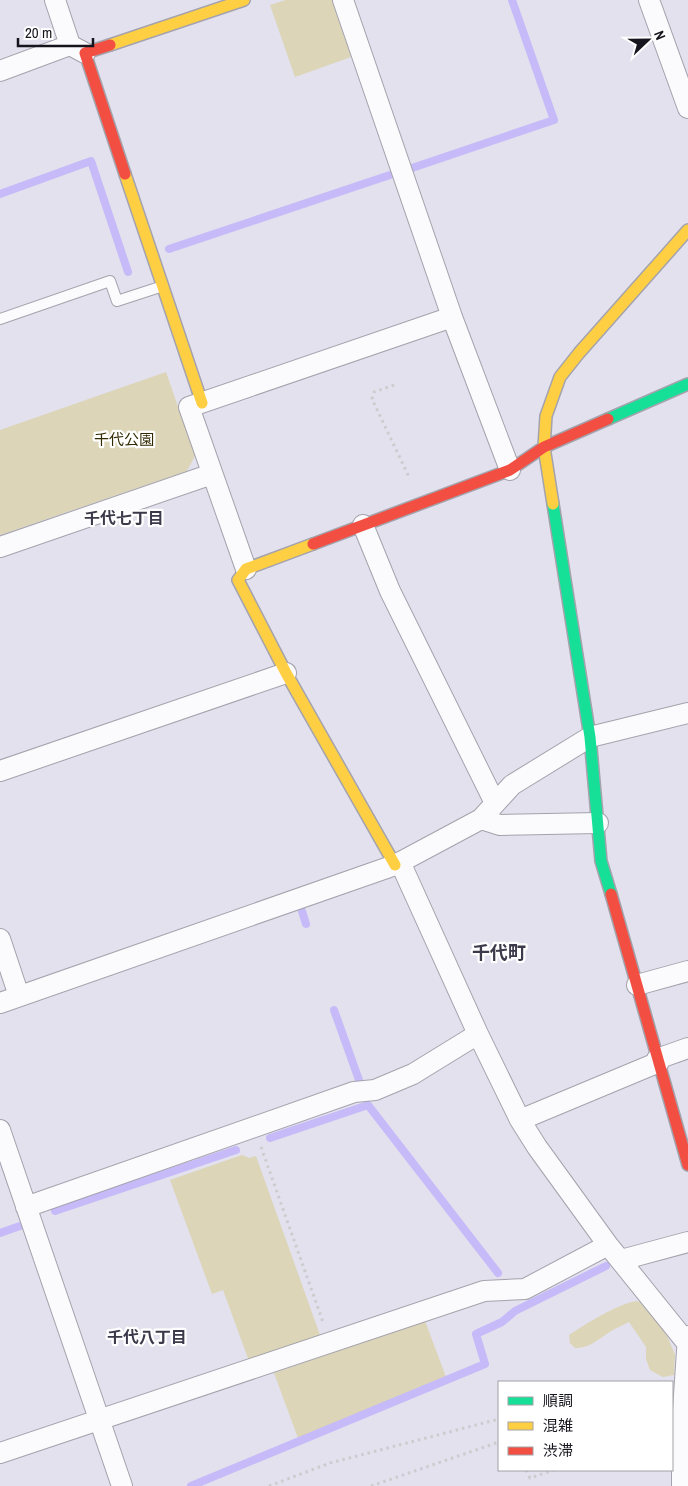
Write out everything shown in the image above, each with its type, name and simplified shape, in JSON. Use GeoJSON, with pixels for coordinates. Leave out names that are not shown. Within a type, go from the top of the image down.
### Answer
{"type":"FeatureCollection","features":[{"type":"Feature","properties":{"kind":"street"},"geometry":{"type":"LineString","coordinates":[[55,0],[77,49],[163,286],[202,403]]}},
{"type":"Feature","properties":{"kind":"street"},"geometry":{"type":"LineString","coordinates":[[0,70],[244,0]]}},
{"type":"Feature","properties":{"kind":"street"},"geometry":{"type":"LineString","coordinates":[[343,0],[452,317],[510,470]]}},
{"type":"Feature","properties":{"kind":"street"},"geometry":{"type":"LineString","coordinates":[[649,0],[681,68],[688,108]]}},
{"type":"Feature","properties":{"kind":"street"},"geometry":{"type":"LineString","coordinates":[[688,230],[579,352],[560,377],[546,416],[544,447],[590,737],[601,861],[688,1166]]}},
{"type":"Feature","properties":{"kind":"street"},"geometry":{"type":"LineString","coordinates":[[246,569],[189,407],[452,317]]}},
{"type":"Feature","properties":{"kind":"street"},"geometry":{"type":"LineString","coordinates":[[688,384],[544,447],[510,470],[246,569],[238,580],[286,673],[397,863],[520,1120],[537,1147],[608,1245],[688,1342]]}},
{"type":"Feature","properties":{"kind":"street"},"geometry":{"type":"LineString","coordinates":[[0,547],[212,474]]}},
{"type":"Feature","properties":{"kind":"street"},"geometry":{"type":"LineString","coordinates":[[363,525],[390,591],[495,803]]}},
{"type":"Feature","properties":{"kind":"street"},"geometry":{"type":"LineString","coordinates":[[0,770],[286,673]]}},
{"type":"Feature","properties":{"kind":"street"},"geometry":{"type":"LineString","coordinates":[[0,1003],[397,863],[481,819],[512,785],[590,737],[688,713]]}},
{"type":"Feature","properties":{"kind":"street"},"geometry":{"type":"LineString","coordinates":[[481,819],[500,825],[598,823]]}},
{"type":"Feature","properties":{"kind":"street"},"geometry":{"type":"LineString","coordinates":[[0,939],[19,996]]}},
{"type":"Feature","properties":{"kind":"street"},"geometry":{"type":"LineString","coordinates":[[637,985],[688,971]]}},
{"type":"Feature","properties":{"kind":"street"},"geometry":{"type":"LineString","coordinates":[[26,1207],[354,1092],[375,1090],[413,1074],[478,1034]]}},
{"type":"Feature","properties":{"kind":"street"},"geometry":{"type":"LineString","coordinates":[[520,1120],[688,1048]]}},
{"type":"Feature","properties":{"kind":"street"},"geometry":{"type":"LineString","coordinates":[[0,1130],[122,1486]]}},
{"type":"Feature","properties":{"kind":"street"},"geometry":{"type":"LineString","coordinates":[[621,1260],[688,1242]]}},
{"type":"Feature","properties":{"kind":"street"},"geometry":{"type":"LineString","coordinates":[[0,1453],[484,1291],[525,1289],[608,1245]]}},
{"type":"Feature","properties":{"kind":"street"},"geometry":{"type":"LineString","coordinates":[[682,1486],[682,1425],[688,1336]]}},
{"type":"Feature","properties":{"kind":"lane"},"geometry":{"type":"LineString","coordinates":[[0,319],[110,281],[117,301],[163,286]]}},
{"type":"Feature","properties":{"kind":"path"},"geometry":{"type":"LineString","coordinates":[[394,384],[374,392],[372,399],[406,468],[419,504]]}},
{"type":"Feature","properties":{"kind":"path"},"geometry":{"type":"LineString","coordinates":[[254,1127],[330,1342]]}},
{"type":"Feature","properties":{"kind":"path"},"geometry":{"type":"LineString","coordinates":[[269,1486],[330,1463],[498,1419]]}},
{"type":"Feature","properties":{"kind":"path"},"geometry":{"type":"LineString","coordinates":[[371,1486],[498,1442]]}},
{"type":"Feature","properties":{"kind":"path"},"geometry":{"type":"LineString","coordinates":[[526,1471],[530,1478],[551,1471]]}},
{"type":"Feature","properties":{"kind":"green space"},"geometry":{"type":"Polygon","coordinates":[[[286,0],[332,0],[351,57],[295,77],[270,5],[286,0]]]}},
{"type":"Feature","properties":{"kind":"green space","name":"千代公園"},"geometry":{"type":"Polygon","coordinates":[[[166,372],[195,456],[187,471],[0,535],[0,430],[166,372]]]}},
{"type":"Feature","properties":{"kind":"green space"},"geometry":{"type":"Polygon","coordinates":[[[242,1155],[249,1158],[256,1156],[320,1335],[249,1361],[223,1290],[212,1294],[170,1180],[242,1155]]]}},
{"type":"Feature","properties":{"kind":"green space"},"geometry":{"type":"Polygon","coordinates":[[[637,1301],[647,1305],[668,1338],[675,1355],[674,1375],[663,1377],[650,1370],[646,1359],[646,1347],[629,1322],[585,1347],[575,1348],[570,1343],[569,1335],[584,1325],[611,1310],[637,1301]]]}},
{"type":"Feature","properties":{"kind":"green space"},"geometry":{"type":"Polygon","coordinates":[[[425,1321],[446,1377],[298,1438],[274,1373],[425,1321]]]}},
{"type":"Feature","properties":{"kind":"waterway"},"geometry":{"type":"LineString","coordinates":[[412,168],[554,120],[512,0]]}},
{"type":"Feature","properties":{"kind":"waterway"},"geometry":{"type":"LineString","coordinates":[[0,194],[91,161],[128,272]]}},
{"type":"Feature","properties":{"kind":"waterway"},"geometry":{"type":"LineString","coordinates":[[169,249],[390,175]]}},
{"type":"Feature","properties":{"kind":"waterway"},"geometry":{"type":"LineString","coordinates":[[302,911],[306,924]]}},
{"type":"Feature","properties":{"kind":"waterway"},"geometry":{"type":"LineString","coordinates":[[334,1010],[359,1080]]}},
{"type":"Feature","properties":{"kind":"waterway"},"geometry":{"type":"LineString","coordinates":[[270,1138],[368,1105],[498,1273]]}},
{"type":"Feature","properties":{"kind":"waterway"},"geometry":{"type":"LineString","coordinates":[[55,1211],[236,1150]]}},
{"type":"Feature","properties":{"kind":"waterway"},"geometry":{"type":"LineString","coordinates":[[0,1233],[20,1226]]}},
{"type":"Feature","properties":{"kind":"waterway"},"geometry":{"type":"LineString","coordinates":[[191,1486],[485,1364],[476,1334],[502,1322],[515,1311],[606,1266]]}},
{"type":"Feature","properties":{"kind":"traffic: fast"},"geometry":{"type":"LineString","coordinates":[[608,419],[688,384]]}},
{"type":"Feature","properties":{"kind":"traffic: fast"},"geometry":{"type":"LineString","coordinates":[[553,504],[590,737],[601,861],[611,894]]}},
{"type":"Feature","properties":{"kind":"traffic: slow"},"geometry":{"type":"LineString","coordinates":[[110,45],[244,0]]}},
{"type":"Feature","properties":{"kind":"traffic: slow"},"geometry":{"type":"LineString","coordinates":[[125,174],[202,403]]}},
{"type":"Feature","properties":{"kind":"traffic: slow"},"geometry":{"type":"LineString","coordinates":[[553,504],[544,447],[546,416],[560,377],[688,230]]}},
{"type":"Feature","properties":{"kind":"traffic: slow"},"geometry":{"type":"LineString","coordinates":[[313,544],[246,569],[238,580],[286,673],[395,865]]}},
{"type":"Feature","properties":{"kind":"traffic: jam"},"geometry":{"type":"LineString","coordinates":[[110,45],[85,53],[125,174]]}},
{"type":"Feature","properties":{"kind":"traffic: jam"},"geometry":{"type":"LineString","coordinates":[[313,544],[510,470],[544,447],[608,419]]}},
{"type":"Feature","properties":{"kind":"traffic: jam"},"geometry":{"type":"LineString","coordinates":[[611,894],[688,1165]]}},
{"type":"Feature","properties":{"kind":"district","name":"千代七丁目"},"geometry":{"type":"Point","coordinates":[124,518]}},
{"type":"Feature","properties":{"kind":"district","name":"千代町"},"geometry":{"type":"Point","coordinates":[499,953]}},
{"type":"Feature","properties":{"kind":"district","name":"千代八丁目"},"geometry":{"type":"Point","coordinates":[147,1337]}}]}
